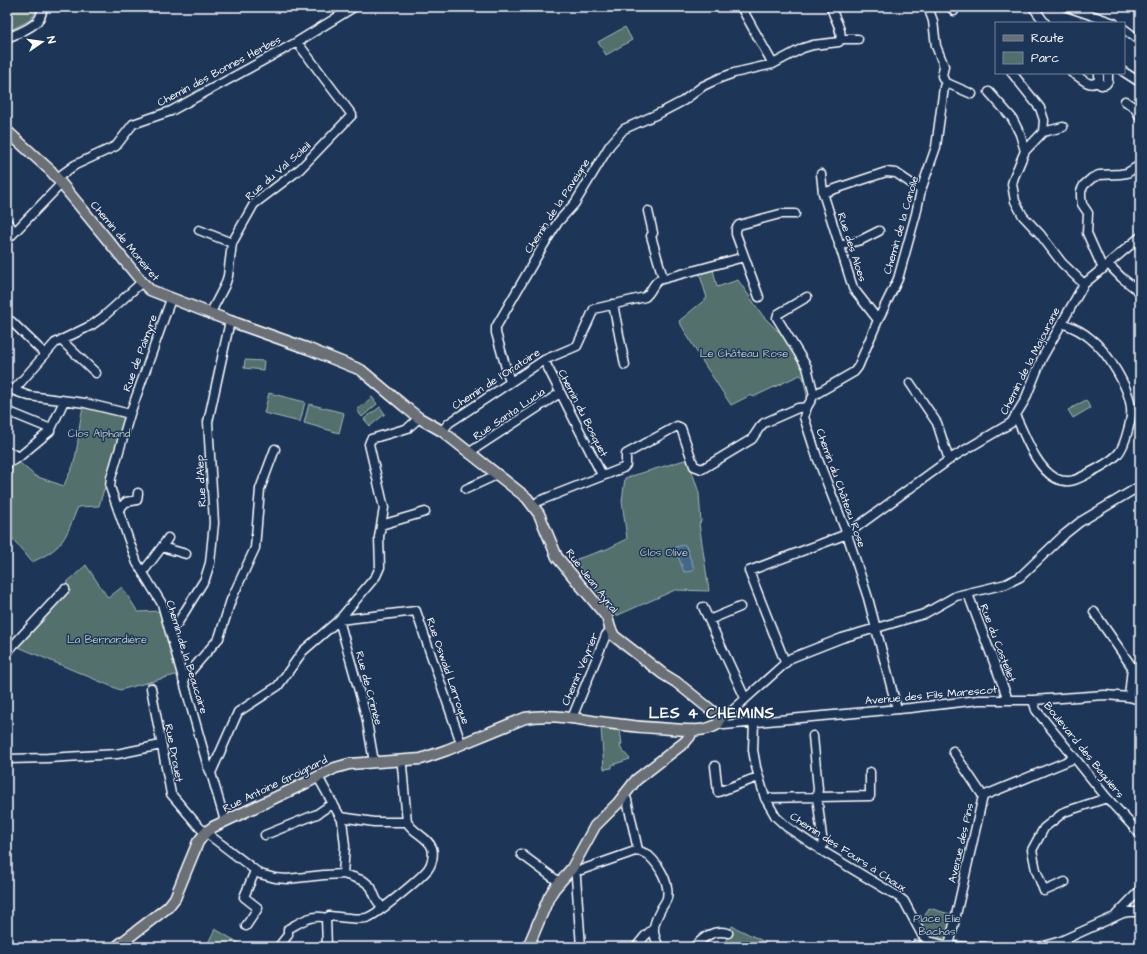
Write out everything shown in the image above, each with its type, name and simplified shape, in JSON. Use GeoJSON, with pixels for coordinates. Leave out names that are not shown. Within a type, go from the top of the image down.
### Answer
{"type":"FeatureCollection","features":[{"type":"Feature","properties":{"kind":"main road","name":"Chemin de Moneiret"},"geometry":{"type":"LineString","coordinates":[[7,131],[59,181],[150,290],[210,314],[275,337],[288,344],[326,356],[361,370],[419,418],[442,431]]}},
{"type":"Feature","properties":{"kind":"main road","name":"Rue Jean Ayral"},"geometry":{"type":"LineString","coordinates":[[442,431],[520,492],[533,506],[539,514],[557,558],[607,617],[614,636],[716,714],[721,722]]}},
{"type":"Feature","properties":{"kind":"main road","name":"Rue Antoine Groignard"},"geometry":{"type":"LineString","coordinates":[[116,947],[168,906],[175,898],[196,847],[206,832],[225,821],[342,765],[421,759],[525,718],[536,716],[572,718],[647,728],[692,730],[708,729],[721,722]]}},
{"type":"Feature","properties":{"kind":"main road"},"geometry":{"type":"LineString","coordinates":[[528,947],[549,897],[559,882],[572,868],[595,826],[618,803],[636,780],[681,746],[690,736],[692,730]]}},
{"type":"Feature","properties":{"kind":"street"},"geometry":{"type":"LineString","coordinates":[[7,38],[37,21],[41,16],[42,7]]}},
{"type":"Feature","properties":{"kind":"street","name":"Chemin des Bonnes Herbes"},"geometry":{"type":"LineString","coordinates":[[7,240],[59,181],[76,165],[116,146],[130,127],[138,122],[170,111],[297,42],[354,7]]}},
{"type":"Feature","properties":{"kind":"street"},"geometry":{"type":"LineString","coordinates":[[741,7],[773,64]]}},
{"type":"Feature","properties":{"kind":"street"},"geometry":{"type":"LineString","coordinates":[[831,7],[841,34],[840,39]]}},
{"type":"Feature","properties":{"kind":"street","name":"Chemin de la Canolle"},"geometry":{"type":"LineString","coordinates":[[814,395],[854,372],[858,367],[878,320],[898,279],[921,190],[936,147],[944,87],[946,84],[942,76],[944,66],[936,46],[933,21],[928,7]]}},
{"type":"Feature","properties":{"kind":"street"},"geometry":{"type":"LineString","coordinates":[[1033,7],[1043,22]]}},
{"type":"Feature","properties":{"kind":"street"},"geometry":{"type":"LineString","coordinates":[[1067,7],[1111,22]]}},
{"type":"Feature","properties":{"kind":"street"},"geometry":{"type":"LineString","coordinates":[[1125,30],[1140,41]]}},
{"type":"Feature","properties":{"kind":"street","name":"Chemin de la Paveigne"},"geometry":{"type":"LineString","coordinates":[[510,382],[496,333],[496,327],[558,222],[575,203],[610,145],[624,129],[672,106],[703,86],[734,73],[773,64],[803,48],[813,45],[837,43],[840,39],[858,39]]}},
{"type":"Feature","properties":{"kind":"street","name":"Rue du Val Soleil"},"geometry":{"type":"LineString","coordinates":[[210,314],[228,276],[232,243],[254,204],[300,169],[352,115],[297,42]]}},
{"type":"Feature","properties":{"kind":"street"},"geometry":{"type":"LineString","coordinates":[[1125,73],[1138,81]]}},
{"type":"Feature","properties":{"kind":"street"},"geometry":{"type":"LineString","coordinates":[[1013,74],[1040,108],[1044,120],[1043,132]]}},
{"type":"Feature","properties":{"kind":"street"},"geometry":{"type":"LineString","coordinates":[[1074,74],[1090,84],[1097,82],[1101,85],[1108,82],[1108,74]]}},
{"type":"Feature","properties":{"kind":"street"},"geometry":{"type":"LineString","coordinates":[[1097,82],[1099,80],[1099,74]]}},
{"type":"Feature","properties":{"kind":"street"},"geometry":{"type":"LineString","coordinates":[[946,84],[972,94]]}},
{"type":"Feature","properties":{"kind":"street"},"geometry":{"type":"LineString","coordinates":[[989,92],[1012,118],[1020,134],[1025,150]]}},
{"type":"Feature","properties":{"kind":"street"},"geometry":{"type":"LineString","coordinates":[[1125,101],[1135,108],[1140,117]]}},
{"type":"Feature","properties":{"kind":"street"},"geometry":{"type":"LineString","coordinates":[[1063,127],[1043,132],[1025,150],[1012,184],[1015,201],[1023,216],[1040,234],[1062,262],[1084,284]]}},
{"type":"Feature","properties":{"kind":"street"},"geometry":{"type":"LineString","coordinates":[[1140,165],[1120,174],[1099,175],[1092,178],[1084,185],[1081,191],[1082,204],[1088,214],[1087,233],[1105,266],[1140,292]]}},
{"type":"Feature","properties":{"kind":"street"},"geometry":{"type":"LineString","coordinates":[[823,193],[886,172],[896,173],[921,190]]}},
{"type":"Feature","properties":{"kind":"street","name":"Rue des Aloes"},"geometry":{"type":"LineString","coordinates":[[821,174],[823,193],[853,288],[878,320]]}},
{"type":"Feature","properties":{"kind":"street"},"geometry":{"type":"LineString","coordinates":[[648,211],[653,232],[652,236],[663,278],[744,257]]}},
{"type":"Feature","properties":{"kind":"street"},"geometry":{"type":"LineString","coordinates":[[759,297],[736,234],[736,229],[738,225],[780,214],[796,214]]}},
{"type":"Feature","properties":{"kind":"street"},"geometry":{"type":"LineString","coordinates":[[7,222],[14,231]]}},
{"type":"Feature","properties":{"kind":"street"},"geometry":{"type":"LineString","coordinates":[[199,230],[232,243]]}},
{"type":"Feature","properties":{"kind":"street"},"geometry":{"type":"LineString","coordinates":[[839,246],[861,240],[879,231]]}},
{"type":"Feature","properties":{"kind":"street","name":"Chemin de la Majourane"},"geometry":{"type":"LineString","coordinates":[[785,662],[749,571],[847,534],[949,460],[1011,423],[1025,400],[1040,361],[1084,284],[1139,239]]}},
{"type":"Feature","properties":{"kind":"street","name":"Chemin de l'Oratoire"},"geometry":{"type":"LineString","coordinates":[[442,431],[450,423],[544,360],[577,346],[594,309],[645,297],[649,294],[656,281],[663,278]]}},
{"type":"Feature","properties":{"kind":"street"},"geometry":{"type":"LineString","coordinates":[[130,414],[85,403],[29,396],[10,389],[55,343],[92,325],[142,282]]}},
{"type":"Feature","properties":{"kind":"street"},"geometry":{"type":"LineString","coordinates":[[807,297],[778,314],[777,318],[807,367],[814,395]]}},
{"type":"Feature","properties":{"kind":"street","name":"Rue de Palmyre"},"geometry":{"type":"LineString","coordinates":[[130,414],[171,299]]}},
{"type":"Feature","properties":{"kind":"street"},"geometry":{"type":"LineString","coordinates":[[613,304],[625,365]]}},
{"type":"Feature","properties":{"kind":"street"},"geometry":{"type":"LineString","coordinates":[[7,319],[45,354]]}},
{"type":"Feature","properties":{"kind":"street","name":"Rue d'Alep"},"geometry":{"type":"LineString","coordinates":[[169,629],[177,624],[205,579],[210,563],[214,523],[208,422],[230,321]]}},
{"type":"Feature","properties":{"kind":"street"},"geometry":{"type":"LineString","coordinates":[[1016,417],[1036,457],[1046,471],[1065,482],[1073,481],[1105,465],[1118,454],[1126,439],[1131,417],[1131,408],[1126,386],[1102,349],[1092,339],[1079,330],[1062,322]]}},
{"type":"Feature","properties":{"kind":"street"},"geometry":{"type":"LineString","coordinates":[[61,340],[96,373]]}},
{"type":"Feature","properties":{"kind":"street","name":"Chemin du Bosquet"},"geometry":{"type":"LineString","coordinates":[[544,360],[602,476]]}},
{"type":"Feature","properties":{"kind":"street"},"geometry":{"type":"LineString","coordinates":[[910,383],[937,423],[949,460]]}},
{"type":"Feature","properties":{"kind":"street","name":"Rue Santa Lucia"},"geometry":{"type":"LineString","coordinates":[[470,454],[473,450],[560,392]]}},
{"type":"Feature","properties":{"kind":"street","name":"Chemin du Château Rose"},"geometry":{"type":"LineString","coordinates":[[814,395],[807,407],[804,418],[817,457],[847,534],[868,598],[897,709]]}},
{"type":"Feature","properties":{"kind":"street"},"geometry":{"type":"LineString","coordinates":[[7,464],[19,457],[50,429],[64,401]]}},
{"type":"Feature","properties":{"kind":"street"},"geometry":{"type":"LineString","coordinates":[[533,506],[539,501],[623,468],[626,465],[626,454],[677,426],[681,428],[694,466],[702,469],[752,439],[764,423],[798,408],[807,407]]}},
{"type":"Feature","properties":{"kind":"street"},"geometry":{"type":"LineString","coordinates":[[7,411],[50,429]]}},
{"type":"Feature","properties":{"kind":"street","name":"Chemin de la Beaucaire"},"geometry":{"type":"LineString","coordinates":[[130,414],[111,478],[110,487],[137,563],[162,604],[208,767],[211,773]]}},
{"type":"Feature","properties":{"kind":"street"},"geometry":{"type":"LineString","coordinates":[[225,821],[211,773],[238,712],[278,686],[303,651],[339,620],[376,576],[380,567],[379,537],[384,508],[369,444],[371,439],[408,428],[419,418]]}},
{"type":"Feature","properties":{"kind":"street"},"geometry":{"type":"LineString","coordinates":[[183,680],[219,638],[231,600],[255,548],[260,489],[275,449]]}},
{"type":"Feature","properties":{"kind":"street"},"geometry":{"type":"LineString","coordinates":[[7,451],[19,457]]}},
{"type":"Feature","properties":{"kind":"street"},"geometry":{"type":"LineString","coordinates":[[466,489],[492,477],[494,473]]}},
{"type":"Feature","properties":{"kind":"street"},"geometry":{"type":"LineString","coordinates":[[721,722],[745,698],[791,658],[842,638],[924,614],[956,596],[1006,584],[1020,578],[1065,534],[1080,522],[1140,486]]}},
{"type":"Feature","properties":{"kind":"street"},"geometry":{"type":"LineString","coordinates":[[118,510],[126,502],[137,500],[138,493]]}},
{"type":"Feature","properties":{"kind":"street"},"geometry":{"type":"LineString","coordinates":[[381,525],[425,512]]}},
{"type":"Feature","properties":{"kind":"street"},"geometry":{"type":"LineString","coordinates":[[143,572],[168,538]]}},
{"type":"Feature","properties":{"kind":"street"},"geometry":{"type":"LineString","coordinates":[[162,548],[186,554]]}},
{"type":"Feature","properties":{"kind":"street"},"geometry":{"type":"LineString","coordinates":[[7,652],[65,589]]}},
{"type":"Feature","properties":{"kind":"street","name":"Rue du Castellet"},"geometry":{"type":"LineString","coordinates":[[968,594],[1007,699]]}},
{"type":"Feature","properties":{"kind":"street"},"geometry":{"type":"LineString","coordinates":[[703,607],[745,698]]}},
{"type":"Feature","properties":{"kind":"street"},"geometry":{"type":"LineString","coordinates":[[710,620],[740,607]]}},
{"type":"Feature","properties":{"kind":"street","name":"Rue Oswald Larroque"},"geometry":{"type":"LineString","coordinates":[[339,620],[416,611],[461,743]]}},
{"type":"Feature","properties":{"kind":"street"},"geometry":{"type":"LineString","coordinates":[[1094,612],[1132,667],[1128,697]]}},
{"type":"Feature","properties":{"kind":"street","name":"Rue de Crimée"},"geometry":{"type":"LineString","coordinates":[[339,620],[366,716],[374,762]]}},
{"type":"Feature","properties":{"kind":"street","name":"Chemin Veyrier"},"geometry":{"type":"LineString","coordinates":[[572,718],[606,635],[611,630]]}},
{"type":"Feature","properties":{"kind":"street","name":"Rue Drouet"},"geometry":{"type":"LineString","coordinates":[[151,688],[171,794],[200,828],[260,874],[275,878],[287,879],[343,874]]}},
{"type":"Feature","properties":{"kind":"street","name":"Avenue des Fils Marescot"},"geometry":{"type":"LineString","coordinates":[[721,722],[754,722],[979,700],[1033,700],[1105,695],[1128,697],[1140,700]]}},
{"type":"Feature","properties":{"kind":"street","name":"Boulevard des Baguiers"},"geometry":{"type":"LineString","coordinates":[[1033,700],[1036,710],[1106,798],[1140,834]]}},
{"type":"Feature","properties":{"kind":"street","name":"Chemin des Fours à Chaux"},"geometry":{"type":"LineString","coordinates":[[754,722],[753,750],[758,777],[764,798],[780,821],[820,850],[904,901],[929,943]]}},
{"type":"Feature","properties":{"kind":"street"},"geometry":{"type":"LineString","coordinates":[[813,736],[818,789],[817,796],[823,845],[820,850]]}},
{"type":"Feature","properties":{"kind":"street"},"geometry":{"type":"LineString","coordinates":[[7,759],[117,754],[161,745]]}},
{"type":"Feature","properties":{"kind":"street"},"geometry":{"type":"LineString","coordinates":[[953,751],[983,796]]}},
{"type":"Feature","properties":{"kind":"street","name":"Avenue des Pins"},"geometry":{"type":"LineString","coordinates":[[949,946],[983,796],[1075,758]]}},
{"type":"Feature","properties":{"kind":"street"},"geometry":{"type":"LineString","coordinates":[[282,947],[280,945],[288,935],[288,929],[315,916],[326,918],[329,916],[365,919],[373,916],[429,868],[432,860],[433,849],[428,842],[411,828],[407,822],[402,766]]}},
{"type":"Feature","properties":{"kind":"street"},"geometry":{"type":"LineString","coordinates":[[716,766],[718,792],[758,777]]}},
{"type":"Feature","properties":{"kind":"street"},"geometry":{"type":"LineString","coordinates":[[764,798],[870,796],[870,772]]}},
{"type":"Feature","properties":{"kind":"street"},"geometry":{"type":"LineString","coordinates":[[318,777],[341,817],[345,846],[343,874],[353,876],[364,881],[371,887],[382,908]]}},
{"type":"Feature","properties":{"kind":"street"},"geometry":{"type":"LineString","coordinates":[[623,795],[628,800],[638,850]]}},
{"type":"Feature","properties":{"kind":"street"},"geometry":{"type":"LineString","coordinates":[[1065,882],[1044,890],[1036,870],[1032,850],[1044,828],[1064,812],[1106,798]]}},
{"type":"Feature","properties":{"kind":"street"},"geometry":{"type":"LineString","coordinates":[[265,835],[318,814],[333,803]]}},
{"type":"Feature","properties":{"kind":"street"},"geometry":{"type":"LineString","coordinates":[[341,817],[374,822],[407,822]]}},
{"type":"Feature","properties":{"kind":"street"},"geometry":{"type":"LineString","coordinates":[[572,868],[581,870],[638,850],[648,855],[662,872],[668,890],[667,900],[654,920],[655,938],[659,947]]}},
{"type":"Feature","properties":{"kind":"street"},"geometry":{"type":"LineString","coordinates":[[521,854],[559,882]]}},
{"type":"Feature","properties":{"kind":"street"},"geometry":{"type":"LineString","coordinates":[[572,868],[576,877],[581,947]]}},
{"type":"Feature","properties":{"kind":"street"},"geometry":{"type":"LineString","coordinates":[[246,926],[258,908],[244,897],[255,871]]}},
{"type":"Feature","properties":{"kind":"street"},"geometry":{"type":"LineString","coordinates":[[1114,917],[1140,890]]}},
{"type":"Feature","properties":{"kind":"street"},"geometry":{"type":"LineString","coordinates":[[1040,947],[1061,941],[1114,917],[1129,912],[1140,912]]}},
{"type":"Feature","properties":{"kind":"street"},"geometry":{"type":"LineString","coordinates":[[326,918],[327,947]]}},
{"type":"Feature","properties":{"kind":"street"},"geometry":{"type":"LineString","coordinates":[[636,947],[654,928]]}},
{"type":"Feature","properties":{"kind":"street"},"geometry":{"type":"LineString","coordinates":[[694,947],[710,933],[716,931],[728,933]]}},
{"type":"Feature","properties":{"kind":"street"},"geometry":{"type":"LineString","coordinates":[[913,947],[916,945],[922,947],[929,943],[949,946],[985,947]]}},
{"type":"Feature","properties":{"kind":"green space"},"geometry":{"type":"Polygon","coordinates":[[[7,7],[37,7],[38,9],[30,20],[7,32],[7,7]]]}},
{"type":"Feature","properties":{"kind":"green space"},"geometry":{"type":"Polygon","coordinates":[[[625,27],[632,40],[606,55],[598,42],[625,27]]]}},
{"type":"Feature","properties":{"kind":"green space","name":"Le Château Rose"},"geometry":{"type":"Polygon","coordinates":[[[713,269],[717,287],[738,280],[763,316],[778,331],[781,330],[797,354],[806,372],[810,391],[808,400],[803,377],[800,375],[753,397],[751,395],[731,405],[699,356],[679,321],[707,298],[699,272],[713,269]]]}},
{"type":"Feature","properties":{"kind":"green space"},"geometry":{"type":"Polygon","coordinates":[[[245,360],[264,361],[263,370],[244,368],[245,360]]]}},
{"type":"Feature","properties":{"kind":"green space"},"geometry":{"type":"Polygon","coordinates":[[[269,393],[305,402],[300,422],[264,413],[269,393]]]}},
{"type":"Feature","properties":{"kind":"green space"},"geometry":{"type":"Polygon","coordinates":[[[372,397],[377,404],[362,417],[357,410],[372,397]]]}},
{"type":"Feature","properties":{"kind":"green space"},"geometry":{"type":"Polygon","coordinates":[[[1086,400],[1090,408],[1073,418],[1068,410],[1086,400]]]}},
{"type":"Feature","properties":{"kind":"green space"},"geometry":{"type":"Polygon","coordinates":[[[309,404],[344,413],[339,433],[304,423],[309,404]]]}},
{"type":"Feature","properties":{"kind":"green space","name":"Clos Alphand"},"geometry":{"type":"Polygon","coordinates":[[[83,407],[126,417],[106,487],[107,490],[104,489],[99,506],[78,507],[67,533],[61,542],[55,549],[32,562],[7,532],[7,470],[19,462],[35,476],[64,486],[75,459],[83,407]]]}},
{"type":"Feature","properties":{"kind":"green space"},"geometry":{"type":"Polygon","coordinates":[[[380,407],[385,414],[370,426],[364,419],[380,407]]]}},
{"type":"Feature","properties":{"kind":"green space","name":"Clos Olive"},"geometry":{"type":"Polygon","coordinates":[[[688,459],[699,493],[701,522],[699,523],[709,591],[675,590],[616,616],[611,605],[607,605],[575,561],[607,549],[627,539],[622,501],[625,478],[688,459]]]}},
{"type":"Feature","properties":{"kind":"green space","name":"La Bernardière"},"geometry":{"type":"Polygon","coordinates":[[[86,565],[108,598],[122,587],[138,612],[160,611],[179,674],[120,690],[16,646],[68,588],[65,584],[86,565]]]}},
{"type":"Feature","properties":{"kind":"green space"},"geometry":{"type":"Polygon","coordinates":[[[601,728],[620,730],[622,744],[620,744],[621,749],[630,759],[612,765],[612,768],[604,769],[601,728]]]}},
{"type":"Feature","properties":{"kind":"green space","name":"Place Elie Bachas"},"geometry":{"type":"Polygon","coordinates":[[[929,908],[953,915],[947,940],[928,934],[921,923],[929,908]]]}},
{"type":"Feature","properties":{"kind":"green space"},"geometry":{"type":"Polygon","coordinates":[[[732,926],[775,947],[723,947],[732,926]]]}},
{"type":"Feature","properties":{"kind":"green space"},"geometry":{"type":"Polygon","coordinates":[[[215,929],[246,947],[206,947],[215,929]]]}},
{"type":"Feature","properties":{"kind":"water"},"geometry":{"type":"Polygon","coordinates":[[[686,546],[694,569],[693,571],[684,572],[676,550],[676,547],[686,546]]]}},
{"type":"Feature","properties":{"kind":"district","name":"LES 4 CHEMINS"},"geometry":{"type":"Point","coordinates":[712,713]}}]}
